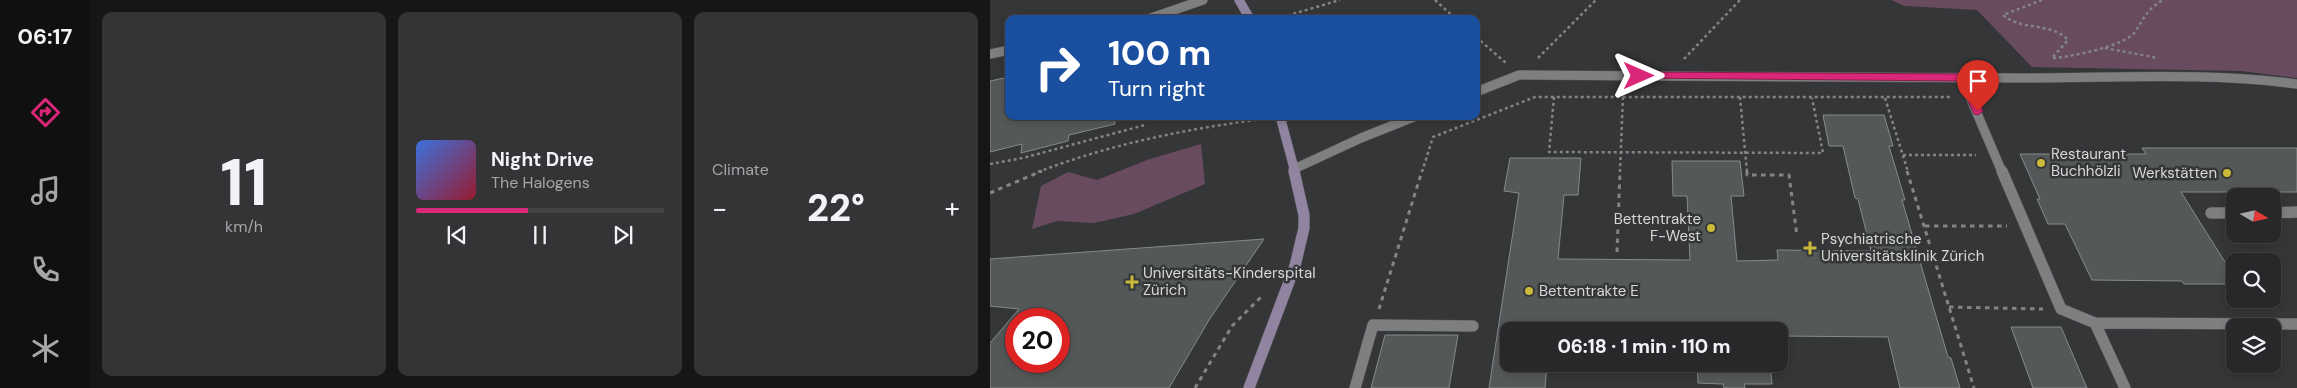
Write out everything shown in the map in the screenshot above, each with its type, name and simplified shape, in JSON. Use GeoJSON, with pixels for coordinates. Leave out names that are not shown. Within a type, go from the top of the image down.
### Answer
{"type":"FeatureCollection","features":[{"type":"Feature","properties":{"kind":"street"},"geometry":{"type":"LineString","coordinates":[[1160,15],[1203,0]]}},
{"type":"Feature","properties":{"kind":"street"},"geometry":{"type":"LineString","coordinates":[[1239,0],[1248,15]]}},
{"type":"Feature","properties":{"kind":"street"},"geometry":{"type":"LineString","coordinates":[[990,54],[1005,51]]}},
{"type":"Feature","properties":{"kind":"street"},"geometry":{"type":"LineString","coordinates":[[1480,90],[1519,75],[1962,78],[2159,74],[2273,80],[2297,84]]}},
{"type":"Feature","properties":{"kind":"street"},"geometry":{"type":"LineString","coordinates":[[1962,78],[1972,97],[2061,309],[2095,323],[2297,324]]}},
{"type":"Feature","properties":{"kind":"street"},"geometry":{"type":"LineString","coordinates":[[1249,388],[1301,245],[1304,214],[1281,120]]}},
{"type":"Feature","properties":{"kind":"street"},"geometry":{"type":"LineString","coordinates":[[1294,169],[1361,138],[1406,120]]}},
{"type":"Feature","properties":{"kind":"street"},"geometry":{"type":"LineString","coordinates":[[2281,213],[2297,212]]}},
{"type":"Feature","properties":{"kind":"street"},"geometry":{"type":"LineString","coordinates":[[2211,213],[2226,213]]}},
{"type":"Feature","properties":{"kind":"street"},"geometry":{"type":"LineString","coordinates":[[2095,323],[2124,388]]}},
{"type":"Feature","properties":{"kind":"street"},"geometry":{"type":"LineString","coordinates":[[1355,388],[1373,325],[1473,326]]}},
{"type":"Feature","properties":{"kind":"path"},"geometry":{"type":"LineString","coordinates":[[1289,15],[1340,0]]}},
{"type":"Feature","properties":{"kind":"path"},"geometry":{"type":"LineString","coordinates":[[1435,0],[1452,15]]}},
{"type":"Feature","properties":{"kind":"path"},"geometry":{"type":"LineString","coordinates":[[1480,41],[1519,75],[1596,0]]}},
{"type":"Feature","properties":{"kind":"path"},"geometry":{"type":"LineString","coordinates":[[1654,75],[1661,69],[1680,64],[1740,0]]}},
{"type":"Feature","properties":{"kind":"path"},"geometry":{"type":"LineString","coordinates":[[2042,0],[2003,15],[2024,27],[2058,32],[2065,36],[2068,40],[2051,58],[2075,58],[2105,48],[2134,33],[2138,21],[2155,3],[2162,0]]}},
{"type":"Feature","properties":{"kind":"path"},"geometry":{"type":"LineString","coordinates":[[1617,252],[1625,76]]}},
{"type":"Feature","properties":{"kind":"path"},"geometry":{"type":"LineString","coordinates":[[1737,76],[1747,175],[1789,175],[1797,236]]}},
{"type":"Feature","properties":{"kind":"path"},"geometry":{"type":"LineString","coordinates":[[1878,76],[1974,388]]}},
{"type":"Feature","properties":{"kind":"path"},"geometry":{"type":"LineString","coordinates":[[1480,119],[1535,97],[1972,97]]}},
{"type":"Feature","properties":{"kind":"path"},"geometry":{"type":"LineString","coordinates":[[1554,97],[1549,152],[1823,153],[1812,98]]}},
{"type":"Feature","properties":{"kind":"path"},"geometry":{"type":"LineString","coordinates":[[990,193],[1021,178],[1063,163],[1168,132],[1213,124],[1254,120]]}},
{"type":"Feature","properties":{"kind":"path"},"geometry":{"type":"LineString","coordinates":[[1373,325],[1433,137],[1476,120]]}},
{"type":"Feature","properties":{"kind":"path"},"geometry":{"type":"LineString","coordinates":[[990,164],[1023,158],[1145,125]]}},
{"type":"Feature","properties":{"kind":"path"},"geometry":{"type":"LineString","coordinates":[[1903,155],[1996,155]]}},
{"type":"Feature","properties":{"kind":"path"},"geometry":{"type":"LineString","coordinates":[[1925,226],[2026,226]]}},
{"type":"Feature","properties":{"kind":"path"},"geometry":{"type":"LineString","coordinates":[[1195,388],[1232,326],[1263,295]]}},
{"type":"Feature","properties":{"kind":"path"},"geometry":{"type":"LineString","coordinates":[[1949,307],[2061,309]]}},
{"type":"Feature","properties":{"kind":"shaded area"},"geometry":{"type":"Polygon","coordinates":[[[1891,0],[2297,0],[2297,78],[2241,71],[2032,67],[1977,10],[1905,6],[1891,0]]]}},
{"type":"Feature","properties":{"kind":"shaded area"},"geometry":{"type":"Polygon","coordinates":[[[1201,144],[1205,184],[1134,214],[1094,223],[1057,221],[1032,229],[1041,186],[1068,172],[1097,180],[1147,160],[1201,144]]]}},
{"type":"Feature","properties":{"kind":"building"},"geometry":{"type":"Polygon","coordinates":[[[1005,78],[1005,120],[1114,120],[1115,124],[1069,135],[1068,141],[1021,153],[1022,144],[990,152],[990,81],[1005,78]]]}},
{"type":"Feature","properties":{"kind":"building"},"geometry":{"type":"Polygon","coordinates":[[[1823,115],[1884,115],[1893,146],[1889,146],[1905,200],[1902,200],[1948,357],[1951,358],[1960,388],[1900,388],[1888,337],[1788,336],[1788,322],[1500,322],[1500,372],[1546,372],[1545,388],[1489,388],[1519,193],[1504,191],[1510,158],[1581,158],[1578,195],[1564,195],[1558,259],[1690,260],[1687,196],[1673,196],[1672,161],[1740,161],[1744,196],[1731,196],[1737,261],[1778,260],[1777,250],[1871,251],[1858,199],[1855,198],[1843,146],[1829,146],[1823,115]]]}},
{"type":"Feature","properties":{"kind":"building"},"geometry":{"type":"Polygon","coordinates":[[[2142,148],[2297,148],[2297,192],[2281,192],[2281,188],[2226,188],[2226,192],[2181,192],[2226,262],[2226,284],[2184,284],[2182,281],[2092,280],[2065,224],[2048,224],[2037,199],[2040,199],[2020,154],[2146,154],[2142,148]]]}},
{"type":"Feature","properties":{"kind":"building"},"geometry":{"type":"Polygon","coordinates":[[[1264,239],[1209,320],[1169,388],[990,388],[990,343],[1005,325],[1005,373],[1070,373],[1070,308],[1009,308],[990,306],[990,259],[1264,239]]]}},
{"type":"Feature","properties":{"kind":"building"},"geometry":{"type":"Polygon","coordinates":[[[2011,327],[2061,327],[2087,388],[2033,388],[2011,327]]]}},
{"type":"Feature","properties":{"kind":"building"},"geometry":{"type":"Polygon","coordinates":[[[1385,335],[1458,335],[1449,388],[1371,388],[1385,335]]]}},
{"type":"Feature","properties":{"kind":"building"},"geometry":{"type":"Polygon","coordinates":[[[1697,372],[1771,372],[1772,384],[1744,384],[1745,388],[1724,388],[1723,384],[1698,383],[1697,372]]]}},
{"type":"Feature","properties":{"kind":"place","name":"Restaurant Buchhölzli"},"geometry":{"type":"Point","coordinates":[2041,163]}},
{"type":"Feature","properties":{"kind":"place","name":"Werkstätten"},"geometry":{"type":"Point","coordinates":[2227,173]}},
{"type":"Feature","properties":{"kind":"place","name":"Bettentrakte F-West"},"geometry":{"type":"Point","coordinates":[1711,228]}},
{"type":"Feature","properties":{"kind":"place","name":"Psychiatrische Universitätsklinik Zürich"},"geometry":{"type":"Point","coordinates":[1810,248]}},
{"type":"Feature","properties":{"kind":"place","name":"Universitäts-Kinderspital Zürich"},"geometry":{"type":"Point","coordinates":[1132,282]}},
{"type":"Feature","properties":{"kind":"place","name":"Bettentrakte E"},"geometry":{"type":"Point","coordinates":[1529,291]}},
{"type":"Feature","properties":{"kind":"route"},"geometry":{"type":"LineString","coordinates":[[1639,76],[1962,78],[1978,111]]}}]}
